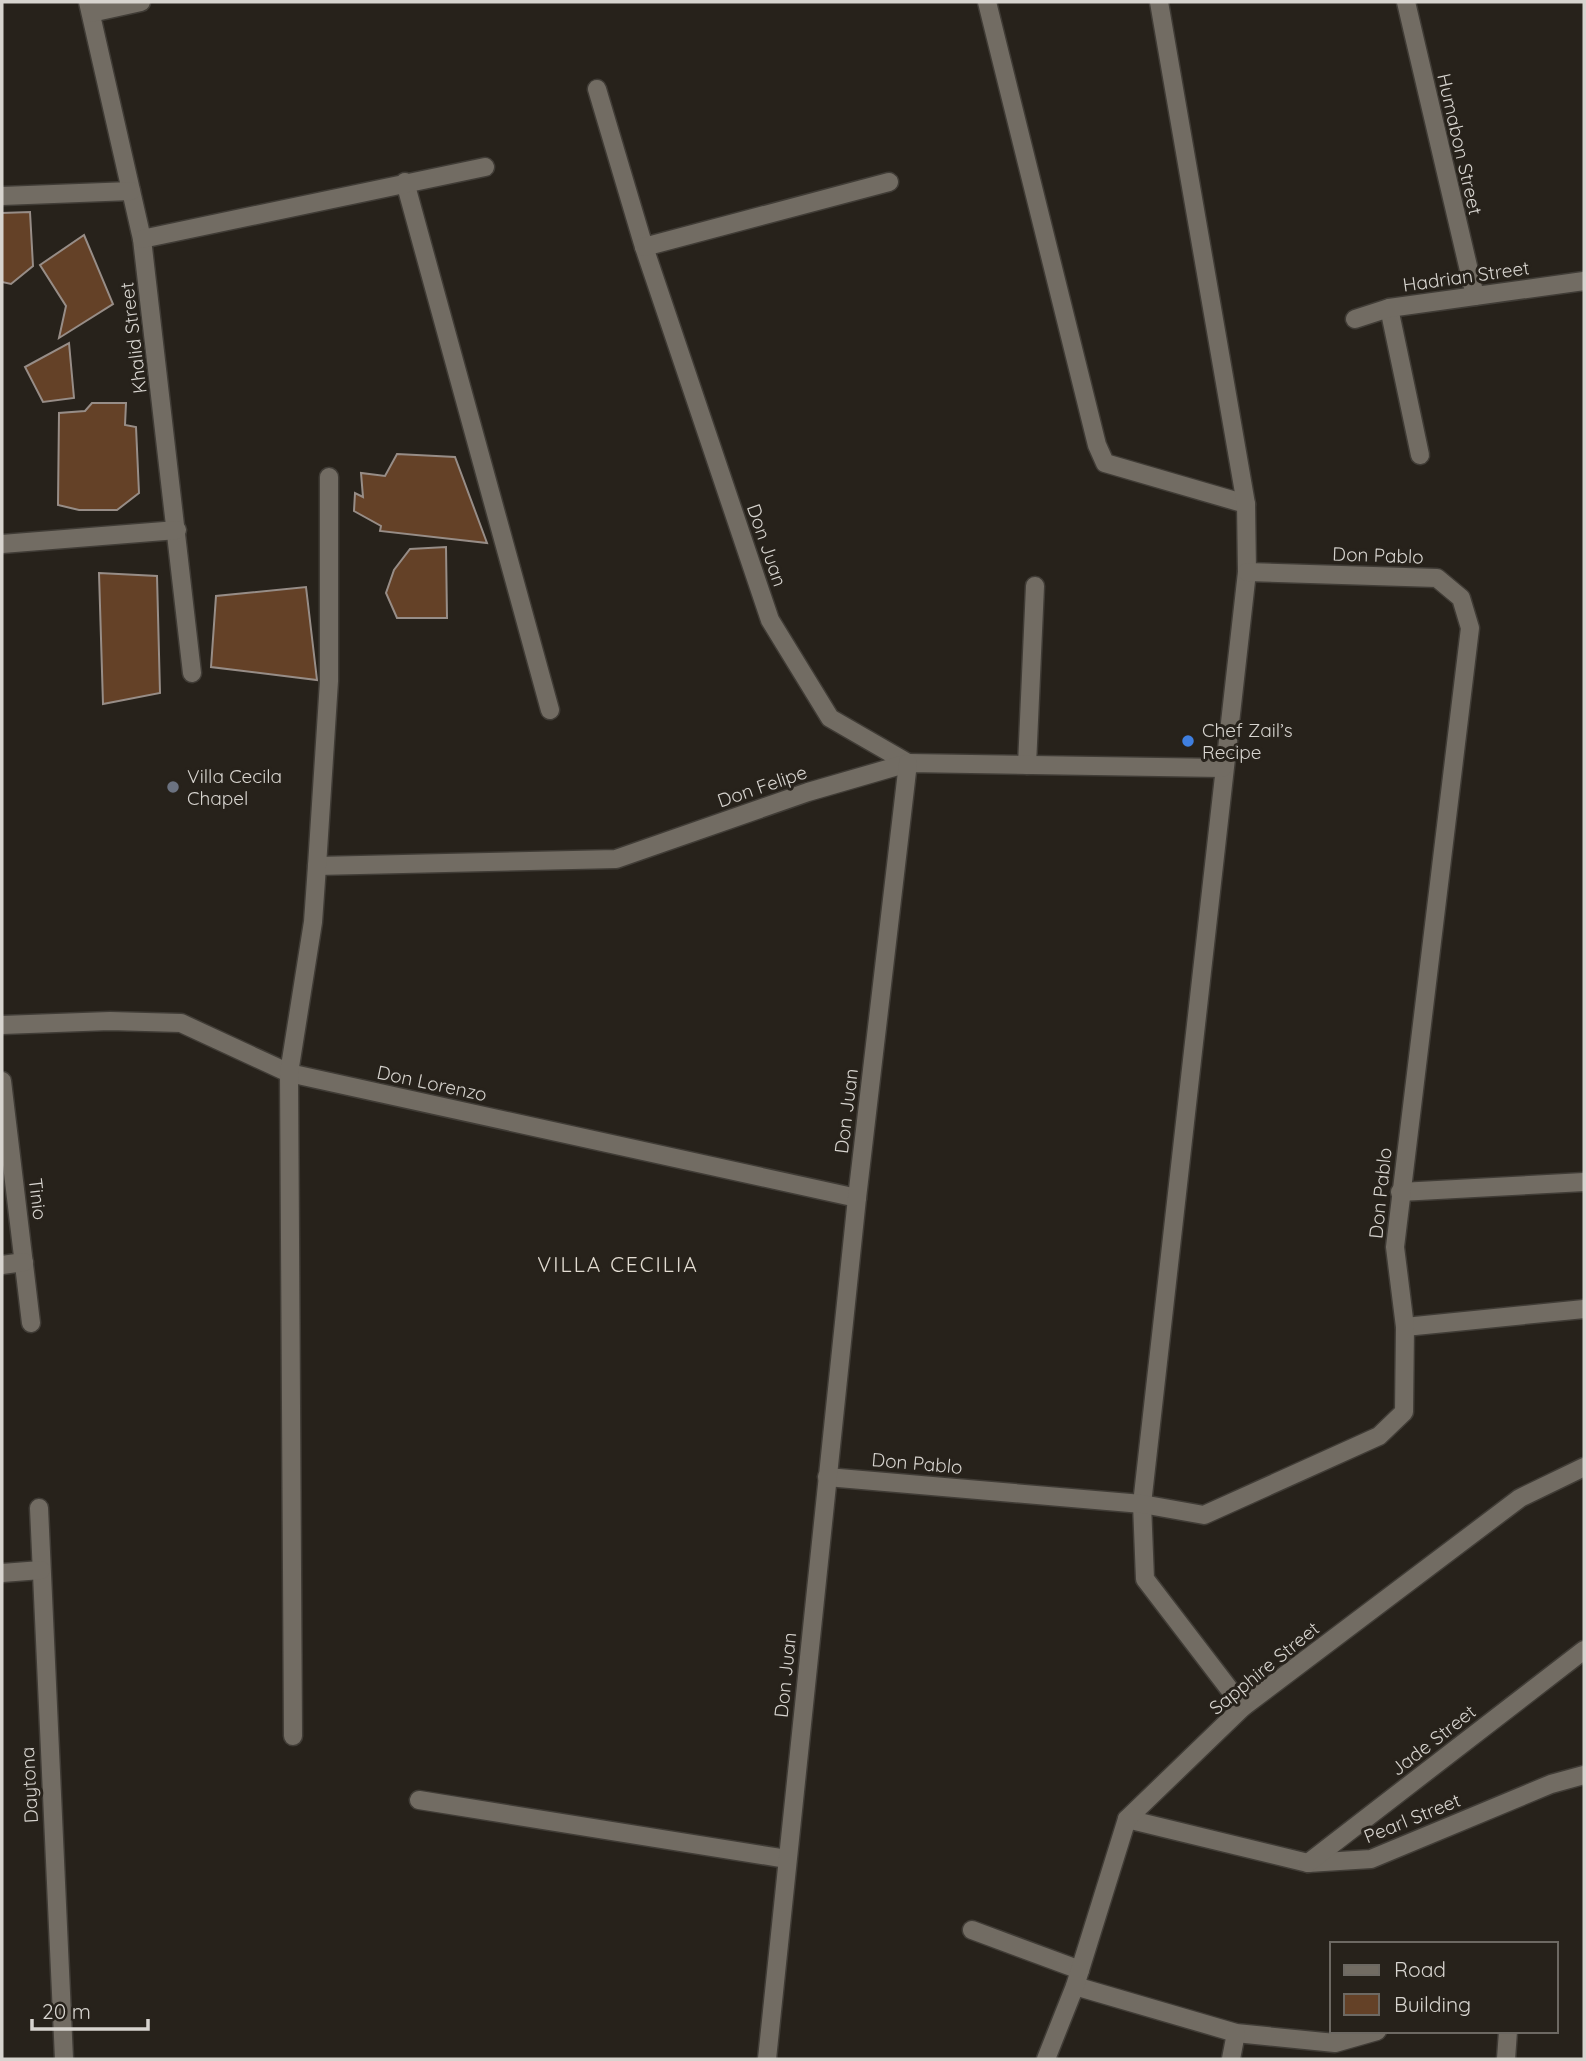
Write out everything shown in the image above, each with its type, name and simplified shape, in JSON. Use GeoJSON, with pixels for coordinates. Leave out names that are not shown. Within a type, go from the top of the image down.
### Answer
{"type":"FeatureCollection","features":[{"type":"Feature","properties":{"kind":"street"},"geometry":{"type":"LineString","coordinates":[[90,7],[141,2]]}},
{"type":"Feature","properties":{"kind":"street"},"geometry":{"type":"LineString","coordinates":[[987,2],[1097,444],[1105,463],[1246,504]]}},
{"type":"Feature","properties":{"kind":"street"},"geometry":{"type":"LineString","coordinates":[[1159,2],[1246,504],[1247,572],[1222,768],[1142,1504],[1145,1579],[1243,1707]]}},
{"type":"Feature","properties":{"kind":"street","name":"Humabon Street"},"geometry":{"type":"LineString","coordinates":[[1406,2],[1475,296]]}},
{"type":"Feature","properties":{"kind":"street","name":"Khalid Street"},"geometry":{"type":"LineString","coordinates":[[90,7],[142,239],[192,673]]}},
{"type":"Feature","properties":{"kind":"street","name":"Don Juan"},"geometry":{"type":"LineString","coordinates":[[597,89],[644,247],[770,620],[830,718],[908,763],[857,1198],[767,2059]]}},
{"type":"Feature","properties":{"kind":"street"},"geometry":{"type":"LineString","coordinates":[[142,239],[485,167]]}},
{"type":"Feature","properties":{"kind":"street"},"geometry":{"type":"LineString","coordinates":[[405,182],[550,710]]}},
{"type":"Feature","properties":{"kind":"street"},"geometry":{"type":"LineString","coordinates":[[644,247],[889,183]]}},
{"type":"Feature","properties":{"kind":"street"},"geometry":{"type":"LineString","coordinates":[[2,196],[131,191]]}},
{"type":"Feature","properties":{"kind":"street","name":"Hadrian Street"},"geometry":{"type":"LineString","coordinates":[[1355,318],[1389,308],[1584,281]]}},
{"type":"Feature","properties":{"kind":"street"},"geometry":{"type":"LineString","coordinates":[[1389,308],[1420,454]]}},
{"type":"Feature","properties":{"kind":"street"},"geometry":{"type":"LineString","coordinates":[[293,1736],[289,1073],[313,922],[317,866],[329,681],[329,477]]}},
{"type":"Feature","properties":{"kind":"street"},"geometry":{"type":"LineString","coordinates":[[2,544],[177,530]]}},
{"type":"Feature","properties":{"kind":"street","name":"Don Pablo"},"geometry":{"type":"LineString","coordinates":[[827,1476],[1142,1504],[1204,1515],[1379,1436],[1404,1412],[1405,1327],[1395,1247],[1470,628],[1461,598],[1437,578],[1247,572]]}},
{"type":"Feature","properties":{"kind":"street"},"geometry":{"type":"LineString","coordinates":[[1027,765],[1035,586]]}},
{"type":"Feature","properties":{"kind":"street","name":"Don Felipe"},"geometry":{"type":"LineString","coordinates":[[317,866],[616,859],[808,792],[908,763],[1222,768]]}},
{"type":"Feature","properties":{"kind":"street","name":"Don Lorenzo"},"geometry":{"type":"LineString","coordinates":[[2,1025],[110,1021],[181,1023],[289,1073],[857,1198]]}},
{"type":"Feature","properties":{"kind":"street","name":"Tinio"},"geometry":{"type":"LineString","coordinates":[[2,1080],[31,1323]]}},
{"type":"Feature","properties":{"kind":"street"},"geometry":{"type":"LineString","coordinates":[[1400,1192],[1584,1182]]}},
{"type":"Feature","properties":{"kind":"street"},"geometry":{"type":"LineString","coordinates":[[2,1265],[24,1262]]}},
{"type":"Feature","properties":{"kind":"street"},"geometry":{"type":"LineString","coordinates":[[1405,1327],[1584,1309]]}},
{"type":"Feature","properties":{"kind":"street","name":"Sapphire Street"},"geometry":{"type":"LineString","coordinates":[[1046,2059],[1077,1978],[1127,1819],[1243,1707],[1520,1498],[1584,1467]]}},
{"type":"Feature","properties":{"kind":"street","name":"Daytona"},"geometry":{"type":"LineString","coordinates":[[39,1508],[64,2059]]}},
{"type":"Feature","properties":{"kind":"street"},"geometry":{"type":"LineString","coordinates":[[2,1573],[40,1570]]}},
{"type":"Feature","properties":{"kind":"street","name":"Jade Street"},"geometry":{"type":"LineString","coordinates":[[1308,1863],[1584,1650]]}},
{"type":"Feature","properties":{"kind":"street","name":"Pearl Street"},"geometry":{"type":"LineString","coordinates":[[1127,1819],[1308,1863],[1371,1859],[1551,1784],[1584,1775]]}},
{"type":"Feature","properties":{"kind":"street"},"geometry":{"type":"LineString","coordinates":[[419,1800],[787,1859]]}},
{"type":"Feature","properties":{"kind":"street"},"geometry":{"type":"LineString","coordinates":[[972,1930],[1077,1978],[1236,2033],[1335,2043],[1370,2033]]}},
{"type":"Feature","properties":{"kind":"street"},"geometry":{"type":"LineString","coordinates":[[1231,2059],[1236,2033]]}},
{"type":"Feature","properties":{"kind":"street"},"geometry":{"type":"LineString","coordinates":[[1506,2059],[1508,2033]]}},
{"type":"Feature","properties":{"kind":"building"},"geometry":{"type":"Polygon","coordinates":[[[30,212],[33,266],[11,284],[2,282],[2,213],[30,212]]]}},
{"type":"Feature","properties":{"kind":"building"},"geometry":{"type":"Polygon","coordinates":[[[84,235],[113,304],[59,338],[66,306],[40,265],[84,235]]]}},
{"type":"Feature","properties":{"kind":"building"},"geometry":{"type":"Polygon","coordinates":[[[69,343],[74,398],[43,402],[25,367],[69,343]]]}},
{"type":"Feature","properties":{"kind":"building"},"geometry":{"type":"Polygon","coordinates":[[[92,403],[126,403],[125,425],[136,427],[139,493],[117,510],[79,510],[58,505],[59,413],[85,411],[92,403]]]}},
{"type":"Feature","properties":{"kind":"building"},"geometry":{"type":"Polygon","coordinates":[[[397,454],[455,457],[487,543],[380,531],[381,526],[354,511],[355,493],[363,497],[361,473],[385,476],[397,454]]]}},
{"type":"Feature","properties":{"kind":"building"},"geometry":{"type":"Polygon","coordinates":[[[446,547],[447,618],[397,618],[386,593],[394,570],[410,549],[446,547]]]}},
{"type":"Feature","properties":{"kind":"building"},"geometry":{"type":"Polygon","coordinates":[[[99,573],[157,576],[160,693],[103,704],[99,573]]]}},
{"type":"Feature","properties":{"kind":"building"},"geometry":{"type":"Polygon","coordinates":[[[306,587],[317,680],[211,667],[216,596],[306,587]]]}},
{"type":"Feature","properties":{"kind":"place","name":"Chef Zail’s Recipe"},"geometry":{"type":"Point","coordinates":[1188,741]}},
{"type":"Feature","properties":{"kind":"place","name":"Villa Cecila Chapel"},"geometry":{"type":"Point","coordinates":[173,787]}},
{"type":"Feature","properties":{"kind":"district","name":"VILLA CECILIA"},"geometry":{"type":"Point","coordinates":[618,1264]}}]}
